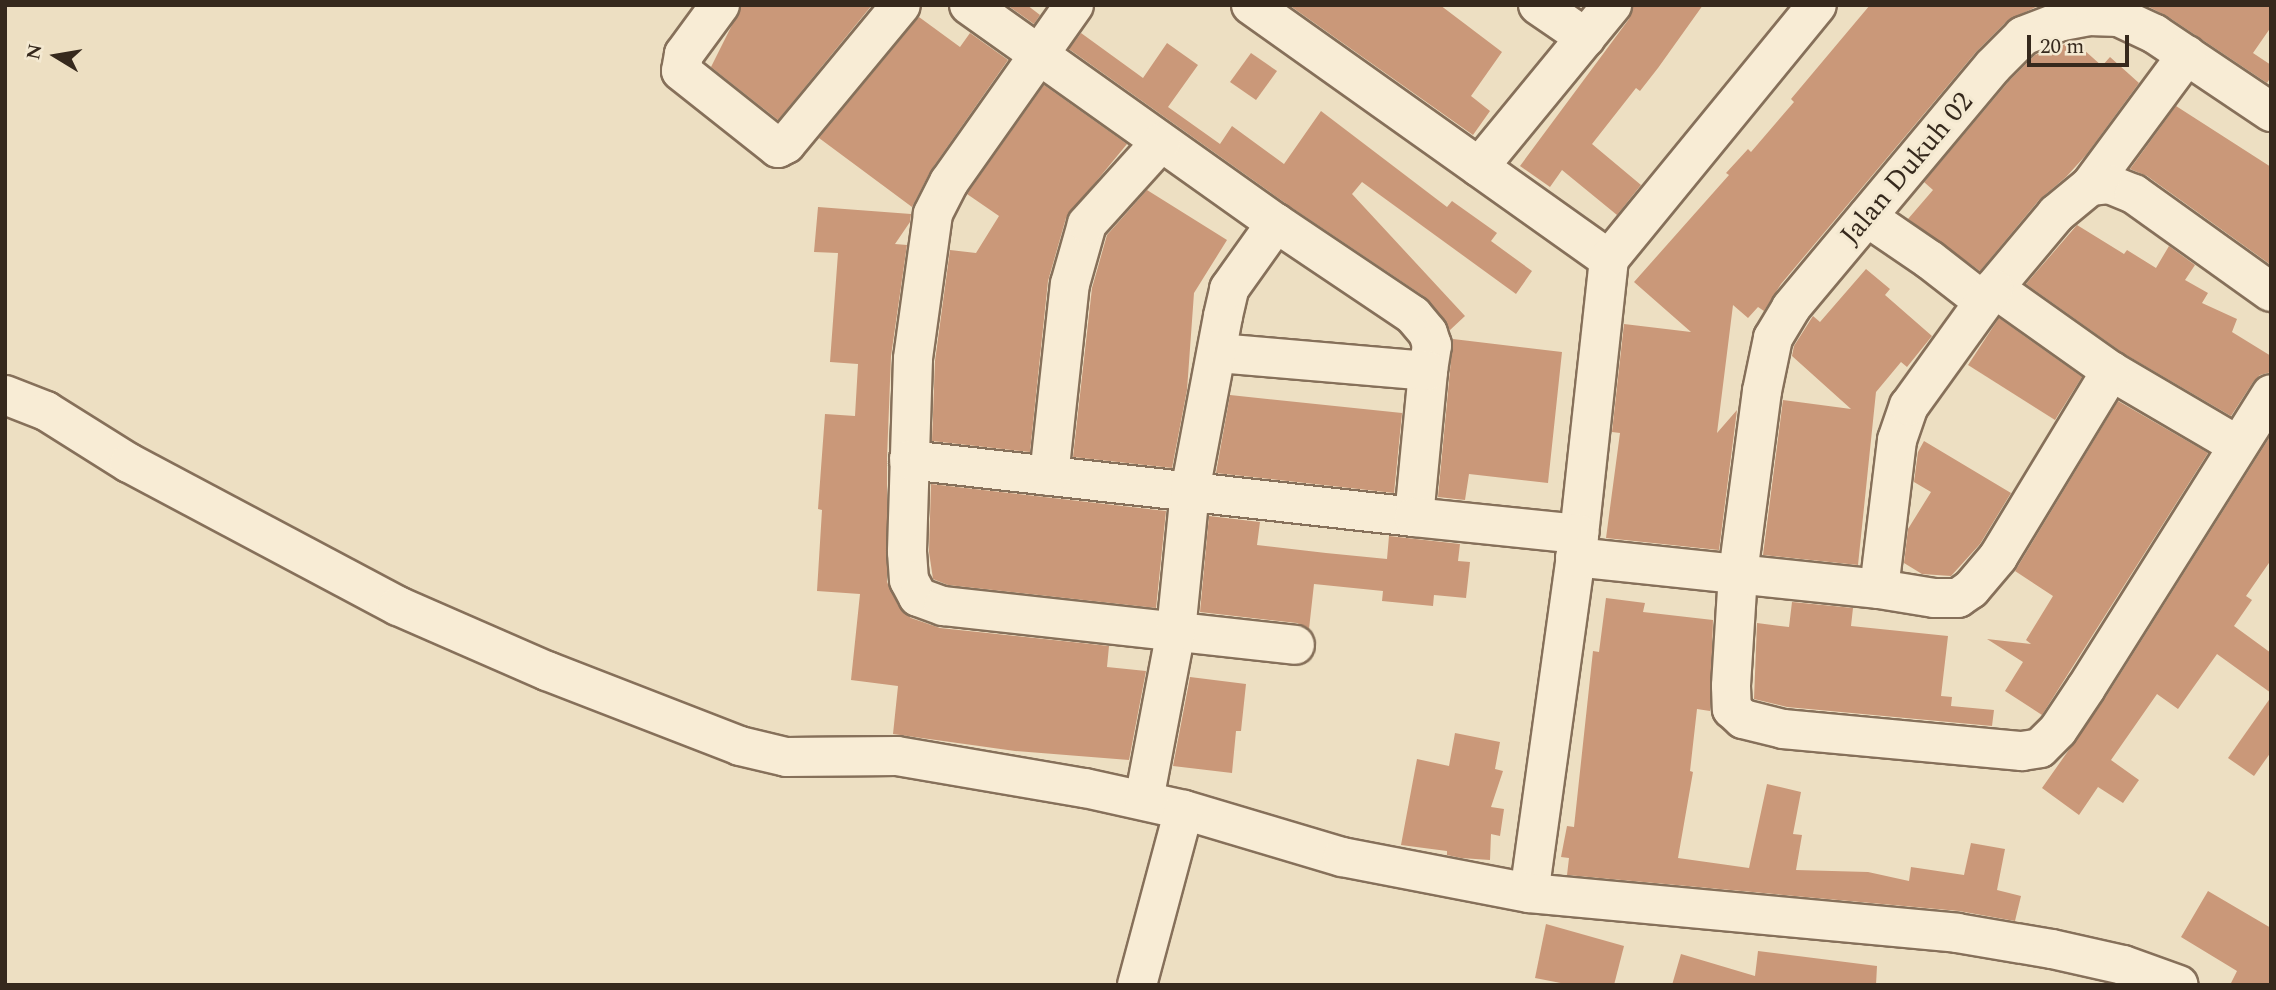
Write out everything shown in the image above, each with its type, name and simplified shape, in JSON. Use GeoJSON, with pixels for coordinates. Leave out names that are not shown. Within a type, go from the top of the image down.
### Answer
{"type":"FeatureCollection","features":[{"type":"Feature","properties":{"kind":"street"},"geometry":{"type":"LineString","coordinates":[[720,5],[684,54],[681,71],[778,148],[786,144],[901,5]]}},
{"type":"Feature","properties":{"kind":"street"},"geometry":{"type":"LineString","coordinates":[[970,5],[1276,223],[1413,315],[1428,333],[1432,345],[1414,517]]}},
{"type":"Feature","properties":{"kind":"street"},"geometry":{"type":"LineString","coordinates":[[1074,5],[943,190],[933,214],[913,359],[907,552],[909,580],[918,597],[943,606],[1295,645]]}},
{"type":"Feature","properties":{"kind":"street"},"geometry":{"type":"LineString","coordinates":[[1251,5],[1609,259]]}},
{"type":"Feature","properties":{"kind":"street"},"geometry":{"type":"LineString","coordinates":[[1538,5],[1586,38]]}},
{"type":"Feature","properties":{"kind":"street"},"geometry":{"type":"LineString","coordinates":[[1479,167],[1612,5]]}},
{"type":"Feature","properties":{"kind":"street"},"geometry":{"type":"LineString","coordinates":[[1529,893],[1577,546],[1609,259],[1817,5]]}},
{"type":"Feature","properties":{"kind":"street","name":"Jalan Dukuh 02"},"geometry":{"type":"LineString","coordinates":[[2238,445],[2086,688],[2058,730],[2040,748],[2022,751],[1783,729],[1742,719],[1732,709],[1738,574],[1762,391],[1773,338],[1791,308],[1993,66],[2023,36],[2059,22],[2089,16],[2119,17],[2155,34],[2271,111]]}},
{"type":"Feature","properties":{"kind":"street"},"geometry":{"type":"LineString","coordinates":[[1879,589],[1897,440],[1909,406],[1989,295],[2056,214],[2090,186],[2187,55]]}},
{"type":"Feature","properties":{"kind":"street"},"geometry":{"type":"LineString","coordinates":[[1049,476],[1070,284],[1087,224],[1161,142]]}},
{"type":"Feature","properties":{"kind":"street"},"geometry":{"type":"LineString","coordinates":[[2090,186],[2109,184],[2134,194],[2271,292]]}},
{"type":"Feature","properties":{"kind":"street"},"geometry":{"type":"LineString","coordinates":[[1867,217],[1930,260],[2238,445],[2271,394]]}},
{"type":"Feature","properties":{"kind":"street"},"geometry":{"type":"LineString","coordinates":[[1144,800],[1176,631],[1190,491],[1229,289],[1276,223]]}},
{"type":"Feature","properties":{"kind":"street"},"geometry":{"type":"LineString","coordinates":[[1217,353],[1428,371]]}},
{"type":"Feature","properties":{"kind":"street"},"geometry":{"type":"LineString","coordinates":[[909,460],[1414,517],[1738,574],[1879,589],[1934,598],[1958,598],[1971,589],[1998,557],[2111,371]]}},
{"type":"Feature","properties":{"kind":"street"},"geometry":{"type":"LineString","coordinates":[[5,395],[47,411],[129,463],[398,606],[547,670],[740,746],[786,757],[897,756],[1144,800],[1342,857],[1529,893],[1957,933],[2064,951],[2123,965],[2179,985]]}},
{"type":"Feature","properties":{"kind":"street"},"geometry":{"type":"LineString","coordinates":[[1137,985],[1184,810]]}},
{"type":"Feature","properties":{"kind":"building"},"geometry":{"type":"Polygon","coordinates":[[[742,5],[872,5],[778,120],[711,67],[742,5]]]}},
{"type":"Feature","properties":{"kind":"building"},"geometry":{"type":"Polygon","coordinates":[[[1007,5],[1027,5],[1040,15],[1034,24],[1007,5]]]}},
{"type":"Feature","properties":{"kind":"building"},"geometry":{"type":"Polygon","coordinates":[[[1289,5],[1440,5],[1502,52],[1471,96],[1490,111],[1473,135],[1289,5]]]}},
{"type":"Feature","properties":{"kind":"building"},"geometry":{"type":"Polygon","coordinates":[[[1633,5],[1703,5],[1640,91],[1636,88],[1592,144],[1641,185],[1617,215],[1562,170],[1550,187],[1520,166],[1629,19],[1633,5]]]}},
{"type":"Feature","properties":{"kind":"building"},"geometry":{"type":"Polygon","coordinates":[[[1870,5],[2036,7],[2008,20],[1976,52],[1781,284],[1764,311],[1758,307],[1748,318],[1733,305],[1717,433],[1737,410],[1719,550],[1606,538],[1620,433],[1612,432],[1624,324],[1691,332],[1634,282],[1729,175],[1726,173],[1748,149],[1751,152],[1794,102],[1791,99],[1870,5]]]}},
{"type":"Feature","properties":{"kind":"building"},"geometry":{"type":"Polygon","coordinates":[[[2145,5],[2271,5],[2271,27],[2253,53],[2271,65],[2271,77],[2267,83],[2167,16],[2145,5]]]}},
{"type":"Feature","properties":{"kind":"building"},"geometry":{"type":"Polygon","coordinates":[[[919,17],[960,47],[970,33],[1008,60],[931,170],[912,207],[819,138],[919,17]]]}},
{"type":"Feature","properties":{"kind":"building"},"geometry":{"type":"Polygon","coordinates":[[[1081,33],[1143,78],[1167,43],[1198,65],[1168,107],[1220,144],[1232,126],[1284,164],[1321,111],[1447,207],[1452,201],[1497,233],[1491,241],[1532,271],[1516,294],[1362,182],[1352,194],[1465,316],[1450,330],[1425,297],[1288,205],[1069,49],[1081,33]]]}},
{"type":"Feature","properties":{"kind":"building"},"geometry":{"type":"Polygon","coordinates":[[[2074,41],[2102,66],[2110,57],[2139,83],[2086,155],[2039,200],[1980,271],[1908,219],[1933,190],[1924,182],[2009,81],[2035,55],[2074,41]]]}},
{"type":"Feature","properties":{"kind":"building"},"geometry":{"type":"Polygon","coordinates":[[[1251,53],[1277,71],[1256,100],[1230,82],[1251,53]]]}},
{"type":"Feature","properties":{"kind":"building"},"geometry":{"type":"Polygon","coordinates":[[[1044,85],[1127,144],[1066,218],[1048,281],[1030,452],[932,441],[935,361],[950,250],[976,253],[999,216],[967,194],[1044,85]]]}},
{"type":"Feature","properties":{"kind":"building"},"geometry":{"type":"Polygon","coordinates":[[[2176,106],[2271,167],[2271,265],[2147,176],[2130,169],[2176,106]]]}},
{"type":"Feature","properties":{"kind":"building"},"geometry":{"type":"Polygon","coordinates":[[[1147,190],[1227,240],[1194,293],[1187,390],[1172,468],[1073,457],[1092,288],[1107,235],[1147,190]]]}},
{"type":"Feature","properties":{"kind":"building"},"geometry":{"type":"Polygon","coordinates":[[[818,207],[911,214],[910,222],[895,244],[907,245],[891,356],[887,458],[887,582],[899,607],[911,618],[940,628],[1109,646],[1107,667],[1146,671],[1129,760],[1015,751],[893,734],[898,686],[851,680],[860,594],[817,591],[822,510],[818,509],[825,414],[855,416],[858,364],[830,362],[838,253],[814,252],[818,207]]]}},
{"type":"Feature","properties":{"kind":"building"},"geometry":{"type":"Polygon","coordinates":[[[2077,225],[2124,254],[2127,250],[2156,268],[2169,246],[2195,265],[2185,280],[2208,293],[2202,303],[2237,319],[2232,332],[2271,356],[2271,372],[2260,375],[2253,382],[2231,416],[2123,353],[2026,284],[2077,225]]]}},
{"type":"Feature","properties":{"kind":"building"},"geometry":{"type":"Polygon","coordinates":[[[1866,269],[1890,289],[1885,295],[1932,336],[1907,367],[1901,362],[1876,392],[1858,565],[1763,555],[1783,400],[1851,409],[1792,356],[1794,346],[1813,316],[1820,322],[1866,269]]]}},
{"type":"Feature","properties":{"kind":"building"},"geometry":{"type":"Polygon","coordinates":[[[1999,318],[2082,377],[2055,420],[1968,365],[1999,318]]]}},
{"type":"Feature","properties":{"kind":"building"},"geometry":{"type":"Polygon","coordinates":[[[1453,339],[1562,352],[1548,483],[1469,474],[1465,500],[1438,497],[1453,339]]]}},
{"type":"Feature","properties":{"kind":"building"},"geometry":{"type":"Polygon","coordinates":[[[1230,395],[1402,413],[1394,493],[1216,473],[1230,395]]]}},
{"type":"Feature","properties":{"kind":"building"},"geometry":{"type":"Polygon","coordinates":[[[2118,401],[2208,453],[2042,715],[2005,691],[2023,662],[1987,639],[2031,644],[2026,640],[2053,596],[2015,571],[2118,401]]]}},
{"type":"Feature","properties":{"kind":"building"},"geometry":{"type":"Polygon","coordinates":[[[2271,435],[2271,560],[2246,596],[2252,600],[2234,626],[2271,653],[2271,693],[2217,654],[2178,709],[2157,694],[2111,760],[2139,780],[2123,803],[2098,787],[2079,815],[2042,788],[2104,700],[2271,435]]]}},
{"type":"Feature","properties":{"kind":"building"},"geometry":{"type":"Polygon","coordinates":[[[1924,441],[2011,493],[1980,544],[1951,576],[1922,574],[1904,563],[1908,529],[1931,492],[1914,482],[1918,452],[1924,441]]]}},
{"type":"Feature","properties":{"kind":"building"},"geometry":{"type":"Polygon","coordinates":[[[931,484],[1166,511],[1156,608],[948,585],[933,579],[929,552],[931,484]]]}},
{"type":"Feature","properties":{"kind":"building"},"geometry":{"type":"Polygon","coordinates":[[[1209,516],[1260,522],[1257,545],[1326,553],[1387,559],[1389,536],[1460,544],[1458,561],[1470,562],[1466,598],[1434,595],[1433,606],[1382,601],[1383,591],[1314,584],[1309,629],[1297,623],[1200,612],[1209,516]]]}},
{"type":"Feature","properties":{"kind":"building"},"geometry":{"type":"Polygon","coordinates":[[[1606,598],[1645,603],[1643,612],[1713,620],[1710,711],[1697,709],[1690,771],[1693,772],[1678,858],[1749,868],[1767,784],[1801,792],[1793,834],[1802,835],[1796,870],[1868,872],[1909,881],[1911,867],[1964,875],[1971,843],[2005,849],[1997,890],[2021,896],[2015,921],[1959,911],[1567,875],[1569,858],[1561,857],[1567,826],[1574,827],[1593,651],[1599,652],[1606,598]]]}},
{"type":"Feature","properties":{"kind":"building"},"geometry":{"type":"Polygon","coordinates":[[[1792,602],[1853,608],[1851,626],[1948,636],[1941,696],[1952,697],[1951,706],[1994,710],[1992,726],[1787,707],[1754,699],[1757,623],[1789,627],[1792,602]]]}},
{"type":"Feature","properties":{"kind":"building"},"geometry":{"type":"Polygon","coordinates":[[[1190,677],[1246,684],[1241,731],[1236,731],[1232,773],[1173,766],[1190,677]]]}},
{"type":"Feature","properties":{"kind":"building"},"geometry":{"type":"Polygon","coordinates":[[[2271,697],[2271,752],[2254,776],[2228,758],[2271,697]]]}},
{"type":"Feature","properties":{"kind":"building"},"geometry":{"type":"Polygon","coordinates":[[[1455,733],[1500,742],[1495,769],[1503,771],[1491,807],[1504,809],[1500,836],[1491,834],[1490,860],[1461,858],[1447,855],[1447,851],[1401,845],[1417,759],[1449,766],[1455,733]]]}},
{"type":"Feature","properties":{"kind":"building"},"geometry":{"type":"Polygon","coordinates":[[[2208,891],[2271,928],[2271,985],[2230,985],[2237,971],[2181,937],[2208,891]]]}},
{"type":"Feature","properties":{"kind":"building"},"geometry":{"type":"Polygon","coordinates":[[[1546,924],[1624,946],[1614,985],[1571,985],[1535,978],[1546,924]]]}},
{"type":"Feature","properties":{"kind":"building"},"geometry":{"type":"Polygon","coordinates":[[[1758,951],[1877,966],[1876,985],[1672,985],[1681,954],[1755,976],[1758,951]]]}}]}
